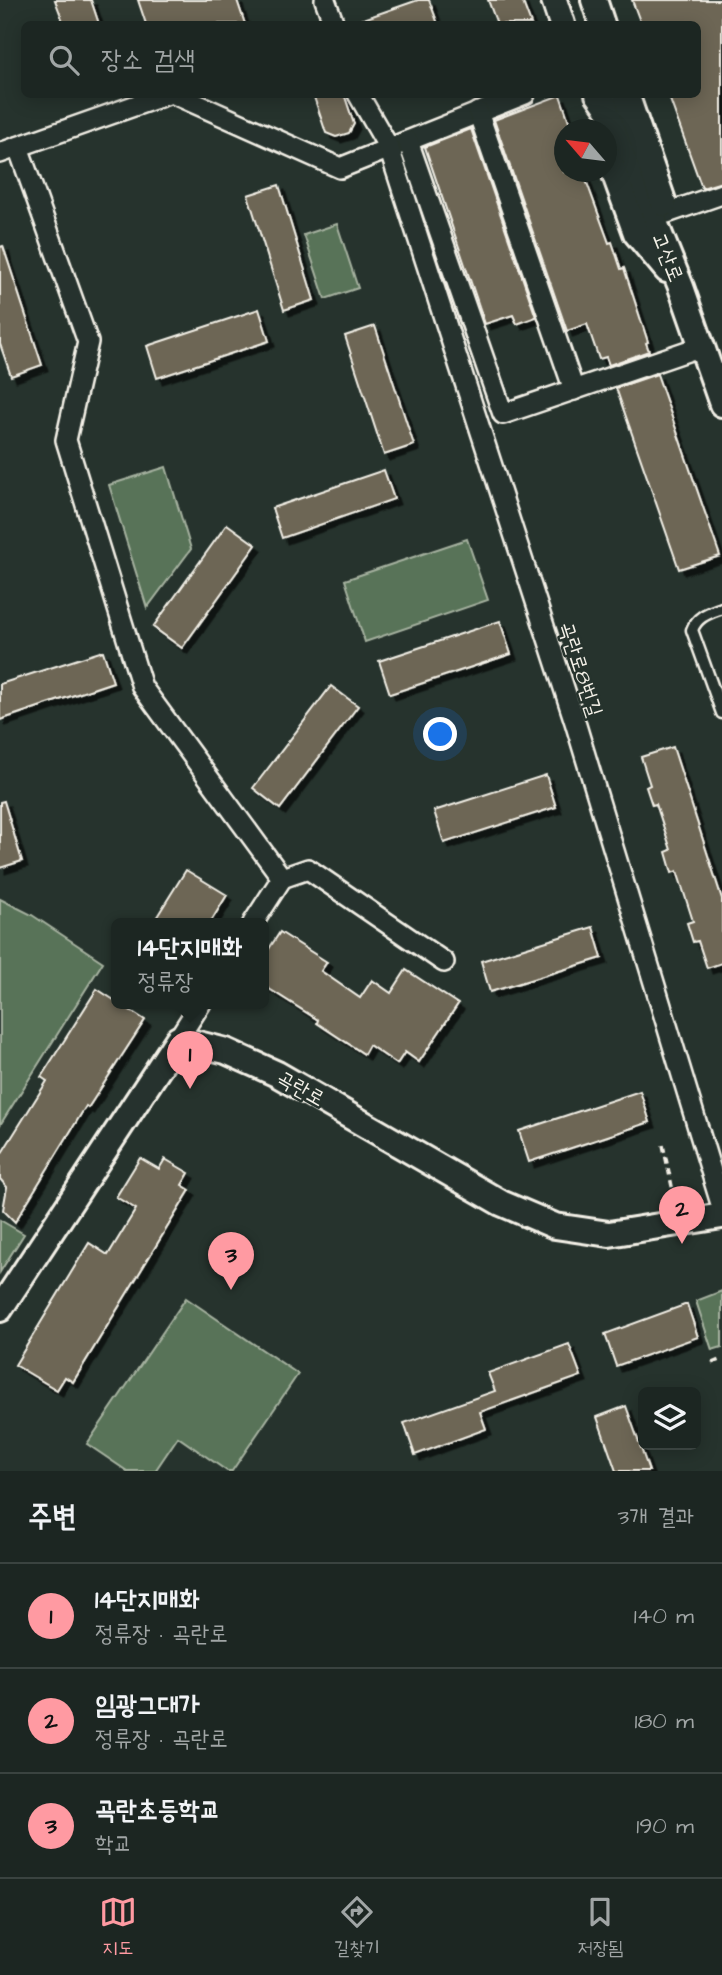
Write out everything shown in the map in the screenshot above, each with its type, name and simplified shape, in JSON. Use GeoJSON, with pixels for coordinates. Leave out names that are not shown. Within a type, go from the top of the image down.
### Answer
{"type":"FeatureCollection","features":[{"type":"Feature","properties":{"kind":"street"},"geometry":{"type":"LineString","coordinates":[[326,0],[333,21]]}},
{"type":"Feature","properties":{"kind":"street"},"geometry":{"type":"LineString","coordinates":[[554,0],[561,21]]}},
{"type":"Feature","properties":{"kind":"street"},"geometry":{"type":"LineString","coordinates":[[565,0],[573,21]]}},
{"type":"Feature","properties":{"kind":"street"},"geometry":{"type":"LineString","coordinates":[[579,0],[586,21]]}},
{"type":"Feature","properties":{"kind":"street"},"geometry":{"type":"LineString","coordinates":[[594,0],[601,21]]}},
{"type":"Feature","properties":{"kind":"street"},"geometry":{"type":"LineString","coordinates":[[157,98],[9,150],[88,342],[66,440],[142,687],[282,878]]}},
{"type":"Feature","properties":{"kind":"street"},"geometry":{"type":"LineString","coordinates":[[183,98],[340,168],[515,98]]}},
{"type":"Feature","properties":{"kind":"street","name":"곡란로8번길"},"geometry":{"type":"LineString","coordinates":[[360,98],[389,148],[575,722],[722,1207]]}},
{"type":"Feature","properties":{"kind":"street"},"geometry":{"type":"LineString","coordinates":[[608,105],[667,213],[681,287]]}},
{"type":"Feature","properties":{"kind":"street","name":"고산로"},"geometry":{"type":"LineString","coordinates":[[608,105],[681,287],[722,404]]}},
{"type":"Feature","properties":{"kind":"street"},"geometry":{"type":"LineString","coordinates":[[478,112],[574,390]]}},
{"type":"Feature","properties":{"kind":"street"},"geometry":{"type":"LineString","coordinates":[[408,141],[503,414],[702,346]]}},
{"type":"Feature","properties":{"kind":"street"},"geometry":{"type":"LineString","coordinates":[[617,179],[636,233],[681,287]]}},
{"type":"Feature","properties":{"kind":"street"},"geometry":{"type":"LineString","coordinates":[[667,213],[722,194]]}},
{"type":"Feature","properties":{"kind":"street"},"geometry":{"type":"LineString","coordinates":[[256,918],[282,878],[308,869],[443,962]]}},
{"type":"Feature","properties":{"kind":"street"},"geometry":{"type":"LineString","coordinates":[[0,1309],[197,1009]]}},
{"type":"Feature","properties":{"kind":"street","name":"곡란로"},"geometry":{"type":"LineString","coordinates":[[177,1039],[226,1051],[277,1074],[501,1203],[555,1226],[610,1234],[722,1216]]}},
{"type":"Feature","properties":{"kind":"lane"},"geometry":{"type":"LineString","coordinates":[[722,608],[703,615],[695,622],[692,630],[722,713]]}},
{"type":"Feature","properties":{"kind":"path"},"geometry":{"type":"LineString","coordinates":[[663,1145],[679,1223]]}},
{"type":"Feature","properties":{"kind":"path"},"geometry":{"type":"LineString","coordinates":[[712,1363],[722,1359]]}},
{"type":"Feature","properties":{"kind":"green space"},"geometry":{"type":"Polygon","coordinates":[[[337,224],[358,288],[325,299],[304,235],[337,224]]]}},
{"type":"Feature","properties":{"kind":"green space"},"geometry":{"type":"Polygon","coordinates":[[[166,467],[191,549],[147,608],[109,485],[166,467]]]}},
{"type":"Feature","properties":{"kind":"green space"},"geometry":{"type":"Polygon","coordinates":[[[467,539],[488,600],[365,642],[345,580],[467,539]]]}},
{"type":"Feature","properties":{"kind":"green space"},"geometry":{"type":"Polygon","coordinates":[[[0,899],[32,915],[103,962],[0,1125],[0,899]]]}},
{"type":"Feature","properties":{"kind":"green space"},"geometry":{"type":"Polygon","coordinates":[[[0,1220],[24,1234],[0,1272],[0,1220]]]}},
{"type":"Feature","properties":{"kind":"green space"},"geometry":{"type":"Polygon","coordinates":[[[722,1291],[722,1347],[712,1350],[696,1301],[722,1291]]]}},
{"type":"Feature","properties":{"kind":"green space"},"geometry":{"type":"Polygon","coordinates":[[[186,1298],[298,1374],[232,1471],[227,1471],[178,1437],[155,1471],[127,1471],[87,1444],[186,1298]]]}},
{"type":"Feature","properties":{"kind":"building"},"geometry":{"type":"Polygon","coordinates":[[[55,0],[91,0],[98,21],[63,21],[55,0]]]}},
{"type":"Feature","properties":{"kind":"building"},"geometry":{"type":"Polygon","coordinates":[[[138,0],[237,0],[244,21],[145,21],[138,0]]]}},
{"type":"Feature","properties":{"kind":"building"},"geometry":{"type":"Polygon","coordinates":[[[418,0],[429,0],[437,21],[358,21],[418,0]]]}},
{"type":"Feature","properties":{"kind":"building"},"geometry":{"type":"Polygon","coordinates":[[[488,0],[522,0],[530,21],[496,21],[488,0]]]}},
{"type":"Feature","properties":{"kind":"building"},"geometry":{"type":"Polygon","coordinates":[[[632,0],[722,0],[722,182],[702,188],[669,98],[701,98],[701,21],[640,21],[632,0]]]}},
{"type":"Feature","properties":{"kind":"building"},"geometry":{"type":"Polygon","coordinates":[[[314,98],[345,98],[354,124],[349,133],[336,137],[326,133],[314,98]]]}},
{"type":"Feature","properties":{"kind":"building"},"geometry":{"type":"Polygon","coordinates":[[[552,98],[561,98],[568,119],[554,119],[554,182],[587,182],[609,243],[612,242],[621,269],[624,268],[649,351],[609,365],[606,357],[599,359],[587,324],[567,331],[494,120],[552,98]]]}},
{"type":"Feature","properties":{"kind":"building"},"geometry":{"type":"Polygon","coordinates":[[[471,129],[536,317],[517,324],[513,315],[485,324],[425,147],[471,129]]]}},
{"type":"Feature","properties":{"kind":"building"},"geometry":{"type":"Polygon","coordinates":[[[279,185],[314,300],[284,310],[248,195],[279,185]]]}},
{"type":"Feature","properties":{"kind":"building"},"geometry":{"type":"Polygon","coordinates":[[[3,246],[42,365],[11,376],[0,344],[0,247],[3,246]]]}},
{"type":"Feature","properties":{"kind":"building"},"geometry":{"type":"Polygon","coordinates":[[[259,309],[269,341],[157,378],[147,346],[259,309]]]}},
{"type":"Feature","properties":{"kind":"building"},"geometry":{"type":"Polygon","coordinates":[[[375,326],[414,445],[384,455],[345,336],[375,326]]]}},
{"type":"Feature","properties":{"kind":"building"},"geometry":{"type":"Polygon","coordinates":[[[657,374],[720,556],[679,569],[616,388],[657,374]]]}},
{"type":"Feature","properties":{"kind":"building"},"geometry":{"type":"Polygon","coordinates":[[[384,470],[394,499],[282,538],[272,508],[384,470]]]}},
{"type":"Feature","properties":{"kind":"building"},"geometry":{"type":"Polygon","coordinates":[[[227,524],[256,545],[182,648],[153,627],[227,524]]]}},
{"type":"Feature","properties":{"kind":"building"},"geometry":{"type":"Polygon","coordinates":[[[500,621],[511,654],[390,694],[379,661],[500,621]]]}},
{"type":"Feature","properties":{"kind":"building"},"geometry":{"type":"Polygon","coordinates":[[[103,651],[113,682],[0,720],[0,684],[103,651]]]}},
{"type":"Feature","properties":{"kind":"building"},"geometry":{"type":"Polygon","coordinates":[[[331,686],[358,706],[280,809],[253,788],[331,686]]]}},
{"type":"Feature","properties":{"kind":"building"},"geometry":{"type":"Polygon","coordinates":[[[673,747],[722,899],[722,963],[707,968],[698,941],[693,942],[687,923],[693,921],[677,871],[672,873],[666,852],[671,850],[656,804],[652,805],[646,787],[650,785],[641,757],[673,747]]]}},
{"type":"Feature","properties":{"kind":"building"},"geometry":{"type":"Polygon","coordinates":[[[546,775],[556,807],[444,843],[434,811],[546,775]]]}},
{"type":"Feature","properties":{"kind":"building"},"geometry":{"type":"Polygon","coordinates":[[[4,801],[22,861],[0,868],[0,802],[4,801]]]}},
{"type":"Feature","properties":{"kind":"building"},"geometry":{"type":"Polygon","coordinates":[[[186,870],[227,895],[213,918],[156,918],[186,870]]]}},
{"type":"Feature","properties":{"kind":"building"},"geometry":{"type":"Polygon","coordinates":[[[593,927],[602,958],[490,992],[481,961],[593,927]]]}},
{"type":"Feature","properties":{"kind":"building"},"geometry":{"type":"Polygon","coordinates":[[[280,932],[327,962],[321,971],[360,998],[372,980],[391,993],[406,970],[458,1004],[419,1062],[405,1052],[397,1064],[369,1045],[364,1054],[269,989],[269,949],[280,932]]]}},
{"type":"Feature","properties":{"kind":"building"},"geometry":{"type":"Polygon","coordinates":[[[97,989],[111,998],[111,1009],[128,1009],[145,1020],[88,1108],[86,1106],[15,1222],[3,1210],[7,1187],[0,1179],[0,1156],[47,1081],[41,1077],[97,989]]]}},
{"type":"Feature","properties":{"kind":"building"},"geometry":{"type":"Polygon","coordinates":[[[640,1091],[650,1122],[529,1162],[519,1131],[640,1091]]]}},
{"type":"Feature","properties":{"kind":"building"},"geometry":{"type":"Polygon","coordinates":[[[140,1158],[159,1169],[165,1159],[189,1173],[182,1185],[190,1190],[73,1382],[65,1377],[57,1390],[15,1365],[89,1243],[108,1255],[136,1209],[116,1197],[140,1158]]]}},
{"type":"Feature","properties":{"kind":"building"},"geometry":{"type":"Polygon","coordinates":[[[687,1304],[698,1337],[616,1366],[605,1334],[687,1304]]]}},
{"type":"Feature","properties":{"kind":"building"},"geometry":{"type":"Polygon","coordinates":[[[569,1344],[581,1376],[480,1412],[486,1429],[415,1455],[404,1423],[495,1391],[488,1373],[569,1344]]]}},
{"type":"Feature","properties":{"kind":"building"},"geometry":{"type":"Polygon","coordinates":[[[626,1406],[638,1440],[638,1450],[642,1450],[649,1471],[616,1471],[597,1417],[626,1406]]]}},
{"type":"Feature","properties":{"kind":"place","name":"14단지매화"},"geometry":{"type":"Point","coordinates":[190,1089]}},
{"type":"Feature","properties":{"kind":"place","name":"임광그대가"},"geometry":{"type":"Point","coordinates":[682,1244]}},
{"type":"Feature","properties":{"kind":"place","name":"곡란초등학교"},"geometry":{"type":"Point","coordinates":[231,1290]}}]}
